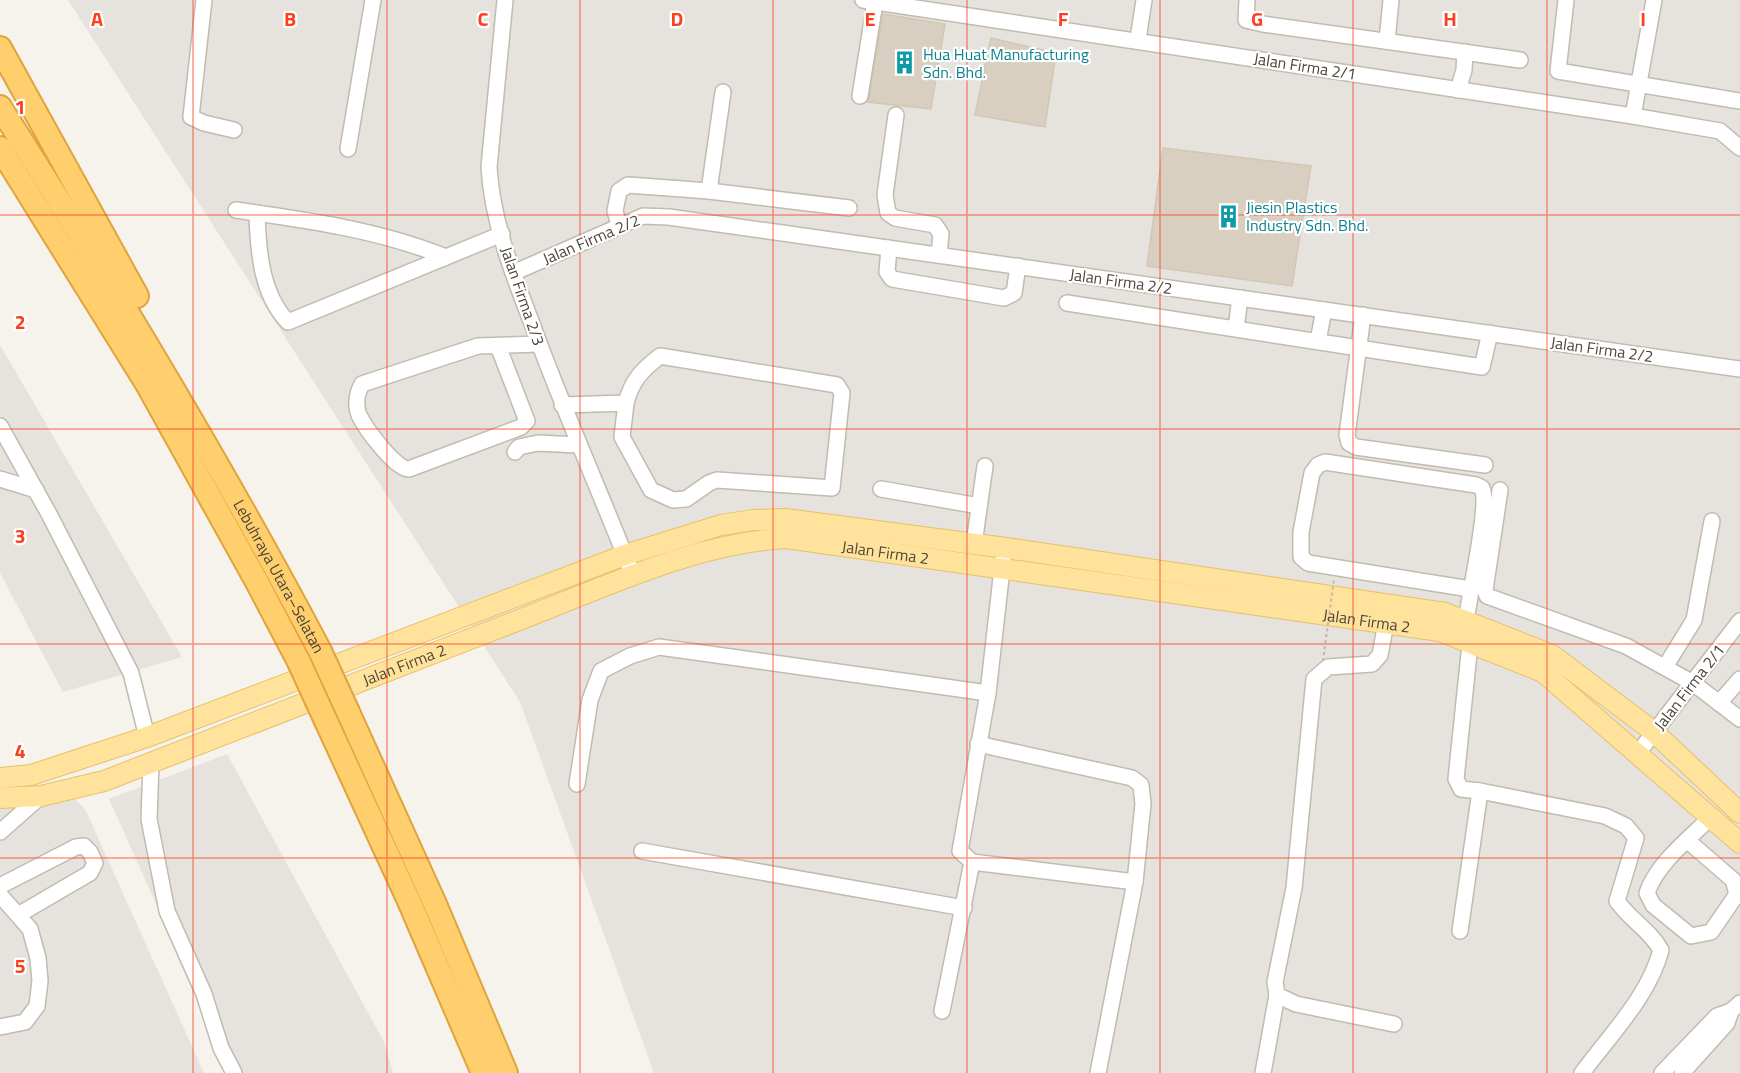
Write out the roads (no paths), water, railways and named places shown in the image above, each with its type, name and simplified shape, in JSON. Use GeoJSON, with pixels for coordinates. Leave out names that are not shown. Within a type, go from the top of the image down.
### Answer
{"type":"FeatureCollection","features":[{"type":"Feature","properties":{"kind":"highway"},"geometry":{"type":"LineString","coordinates":[[0,48],[80,197],[195,399],[199,433]]}},
{"type":"Feature","properties":{"kind":"highway","name":"Lebuhraya Utara–Selatan"},"geometry":{"type":"LineString","coordinates":[[0,107],[120,297],[262,541],[320,651],[435,904],[506,1073]]}},
{"type":"Feature","properties":{"kind":"highway","name":"Lebuhraya Utara–Selatan"},"geometry":{"type":"LineString","coordinates":[[0,148],[147,384],[299,662],[409,901],[483,1073]]}},
{"type":"Feature","properties":{"kind":"main road","name":"Jalan Firma 2"},"geometry":{"type":"LineString","coordinates":[[0,778],[31,775],[147,737],[625,555],[721,525],[753,520],[785,519],[1006,548],[1445,613],[1552,655],[1654,732],[1740,813]]}},
{"type":"Feature","properties":{"kind":"main road","name":"Jalan Firma 2"},"geometry":{"type":"LineString","coordinates":[[0,798],[41,796],[104,781],[633,576],[724,545],[786,538],[1440,631],[1543,672],[1712,816],[1740,843]]}},
{"type":"Feature","properties":{"kind":"street"},"geometry":{"type":"LineString","coordinates":[[204,0],[191,117],[204,123],[234,129]]}},
{"type":"Feature","properties":{"kind":"street"},"geometry":{"type":"LineString","coordinates":[[348,149],[373,0]]}},
{"type":"Feature","properties":{"kind":"street","name":"Jalan Firma 2/3"},"geometry":{"type":"LineString","coordinates":[[505,0],[489,167],[490,192],[513,273],[539,344],[633,576]]}},
{"type":"Feature","properties":{"kind":"street"},"geometry":{"type":"LineString","coordinates":[[1138,39],[1144,0]]}},
{"type":"Feature","properties":{"kind":"street"},"geometry":{"type":"LineString","coordinates":[[1247,0],[1246,20],[1521,60]]}},
{"type":"Feature","properties":{"kind":"street"},"geometry":{"type":"LineString","coordinates":[[1387,41],[1391,0]]}},
{"type":"Feature","properties":{"kind":"street"},"geometry":{"type":"LineString","coordinates":[[1566,0],[1558,71],[1740,101]]}},
{"type":"Feature","properties":{"kind":"street"},"geometry":{"type":"LineString","coordinates":[[1632,116],[1653,0]]}},
{"type":"Feature","properties":{"kind":"street"},"geometry":{"type":"LineString","coordinates":[[860,96],[869,1]]}},
{"type":"Feature","properties":{"kind":"street","name":"Jalan Firma 2/1"},"geometry":{"type":"LineString","coordinates":[[869,1],[911,3],[1632,116],[1720,131],[1738,139]]}},
{"type":"Feature","properties":{"kind":"street"},"geometry":{"type":"LineString","coordinates":[[1458,90],[1464,70],[1465,52]]}},
{"type":"Feature","properties":{"kind":"street"},"geometry":{"type":"LineString","coordinates":[[710,191],[723,92]]}},
{"type":"Feature","properties":{"kind":"street"},"geometry":{"type":"LineString","coordinates":[[896,115],[885,195],[888,213],[895,218],[935,225],[941,234],[939,255]]}},
{"type":"Feature","properties":{"kind":"street"},"geometry":{"type":"LineString","coordinates":[[619,225],[615,211],[619,191],[628,185],[710,191],[849,208]]}},
{"type":"Feature","properties":{"kind":"street"},"geometry":{"type":"LineString","coordinates":[[236,210],[296,218],[407,241],[446,257]]}},
{"type":"Feature","properties":{"kind":"street"},"geometry":{"type":"LineString","coordinates":[[257,213],[258,257],[278,311],[288,322],[502,234]]}},
{"type":"Feature","properties":{"kind":"street","name":"Jalan Firma 2/2"},"geometry":{"type":"LineString","coordinates":[[513,273],[643,216],[669,217],[1740,369]]}},
{"type":"Feature","properties":{"kind":"street"},"geometry":{"type":"LineString","coordinates":[[889,248],[887,272],[892,279],[1004,298],[1014,293],[1018,266]]}},
{"type":"Feature","properties":{"kind":"street"},"geometry":{"type":"LineString","coordinates":[[1236,328],[1240,298]]}},
{"type":"Feature","properties":{"kind":"street"},"geometry":{"type":"LineString","coordinates":[[1067,303],[1482,367],[1490,333]]}},
{"type":"Feature","properties":{"kind":"street"},"geometry":{"type":"LineString","coordinates":[[1318,341],[1324,310]]}},
{"type":"Feature","properties":{"kind":"street"},"geometry":{"type":"LineString","coordinates":[[1363,315],[1347,435],[1348,443],[1356,447],[1485,465]]}},
{"type":"Feature","properties":{"kind":"street"},"geometry":{"type":"LineString","coordinates":[[498,346],[527,422],[521,427],[409,469],[396,465],[359,415],[357,394],[362,384],[478,346],[539,344]]}},
{"type":"Feature","properties":{"kind":"street"},"geometry":{"type":"LineString","coordinates":[[660,356],[837,385],[842,393],[832,488],[717,480],[686,499],[673,500],[651,490],[635,465],[622,437],[626,403],[630,385],[639,373],[660,356]]}},
{"type":"Feature","properties":{"kind":"street"},"geometry":{"type":"LineString","coordinates":[[562,405],[626,403]]}},
{"type":"Feature","properties":{"kind":"street"},"geometry":{"type":"LineString","coordinates":[[0,426],[36,490],[131,673],[147,737]]}},
{"type":"Feature","properties":{"kind":"street"},"geometry":{"type":"LineString","coordinates":[[515,452],[519,447],[538,443],[578,445]]}},
{"type":"Feature","properties":{"kind":"street"},"geometry":{"type":"LineString","coordinates":[[1465,621],[1485,495],[1482,488],[1476,485],[1337,464],[1318,465],[1312,473],[1301,532],[1301,557],[1308,563],[1470,589]]}},
{"type":"Feature","properties":{"kind":"street"},"geometry":{"type":"LineString","coordinates":[[974,544],[985,466]]}},
{"type":"Feature","properties":{"kind":"street"},"geometry":{"type":"LineString","coordinates":[[0,479],[36,490]]}},
{"type":"Feature","properties":{"kind":"street"},"geometry":{"type":"LineString","coordinates":[[881,489],[979,506]]}},
{"type":"Feature","properties":{"kind":"street"},"geometry":{"type":"LineString","coordinates":[[1500,490],[1486,584],[1487,596],[1626,646],[1693,683],[1740,719]]}},
{"type":"Feature","properties":{"kind":"street"},"geometry":{"type":"LineString","coordinates":[[1665,667],[1694,620],[1712,521]]}},
{"type":"Feature","properties":{"kind":"street"},"geometry":{"type":"LineString","coordinates":[[1006,548],[988,693],[960,851],[972,862],[1135,882]]}},
{"type":"Feature","properties":{"kind":"street","name":"Jalan Firma 2/1"},"geometry":{"type":"LineString","coordinates":[[1638,753],[1740,621]]}},
{"type":"Feature","properties":{"kind":"street"},"geometry":{"type":"LineString","coordinates":[[1263,1073],[1277,995],[1275,982],[1294,888],[1314,679],[1328,667],[1372,663],[1380,655],[1386,623]]}},
{"type":"Feature","properties":{"kind":"street"},"geometry":{"type":"LineString","coordinates":[[1470,644],[1456,779],[1461,789],[1605,816],[1626,826],[1636,838],[1617,901],[1627,916],[1654,936],[1661,950],[1657,966],[1638,998],[1582,1073]]}},
{"type":"Feature","properties":{"kind":"street"},"geometry":{"type":"LineString","coordinates":[[577,784],[590,700],[601,671],[630,656],[659,648],[988,693]]}},
{"type":"Feature","properties":{"kind":"street"},"geometry":{"type":"LineString","coordinates":[[1719,703],[1740,679]]}},
{"type":"Feature","properties":{"kind":"street"},"geometry":{"type":"LineString","coordinates":[[978,744],[1132,778],[1141,785],[1143,804],[1135,882],[1098,1073]]}},
{"type":"Feature","properties":{"kind":"street"},"geometry":{"type":"LineString","coordinates":[[151,763],[149,819],[167,911],[204,994],[221,1048],[234,1073]]}},
{"type":"Feature","properties":{"kind":"street"},"geometry":{"type":"LineString","coordinates":[[1460,931],[1480,791]]}},
{"type":"Feature","properties":{"kind":"street"},"geometry":{"type":"LineString","coordinates":[[0,832],[41,796]]}},
{"type":"Feature","properties":{"kind":"street"},"geometry":{"type":"LineString","coordinates":[[1688,841],[1733,880],[1737,894],[1711,932],[1691,936],[1653,905],[1647,893],[1660,870],[1712,816]]}},
{"type":"Feature","properties":{"kind":"street"},"geometry":{"type":"LineString","coordinates":[[0,886],[76,847],[84,846],[90,852],[95,863],[90,873],[18,915]]}},
{"type":"Feature","properties":{"kind":"street"},"geometry":{"type":"LineString","coordinates":[[642,851],[964,908]]}},
{"type":"Feature","properties":{"kind":"street"},"geometry":{"type":"LineString","coordinates":[[942,1011],[972,862]]}},
{"type":"Feature","properties":{"kind":"street"},"geometry":{"type":"LineString","coordinates":[[0,895],[30,929],[39,958],[40,981],[38,1006],[25,1022],[0,1027]]}},
{"type":"Feature","properties":{"kind":"street"},"geometry":{"type":"LineString","coordinates":[[1277,995],[1296,1004],[1394,1024]]}},
{"type":"Feature","properties":{"kind":"street"},"geometry":{"type":"LineString","coordinates":[[1664,1072],[1717,1016],[1735,1007]]}},
{"type":"Feature","properties":{"kind":"street"},"geometry":{"type":"LineString","coordinates":[[1682,1073],[1727,1023],[1735,1007]]}},
{"type":"Feature","properties":{"kind":"place","name":"Hua Huat Manufacturing Sdn. Bhd."},"geometry":{"type":"Point","coordinates":[905,63]}},
{"type":"Feature","properties":{"kind":"place","name":"Jiesin Plastics Industry Sdn. Bhd."},"geometry":{"type":"Point","coordinates":[1228,216]}}]}
